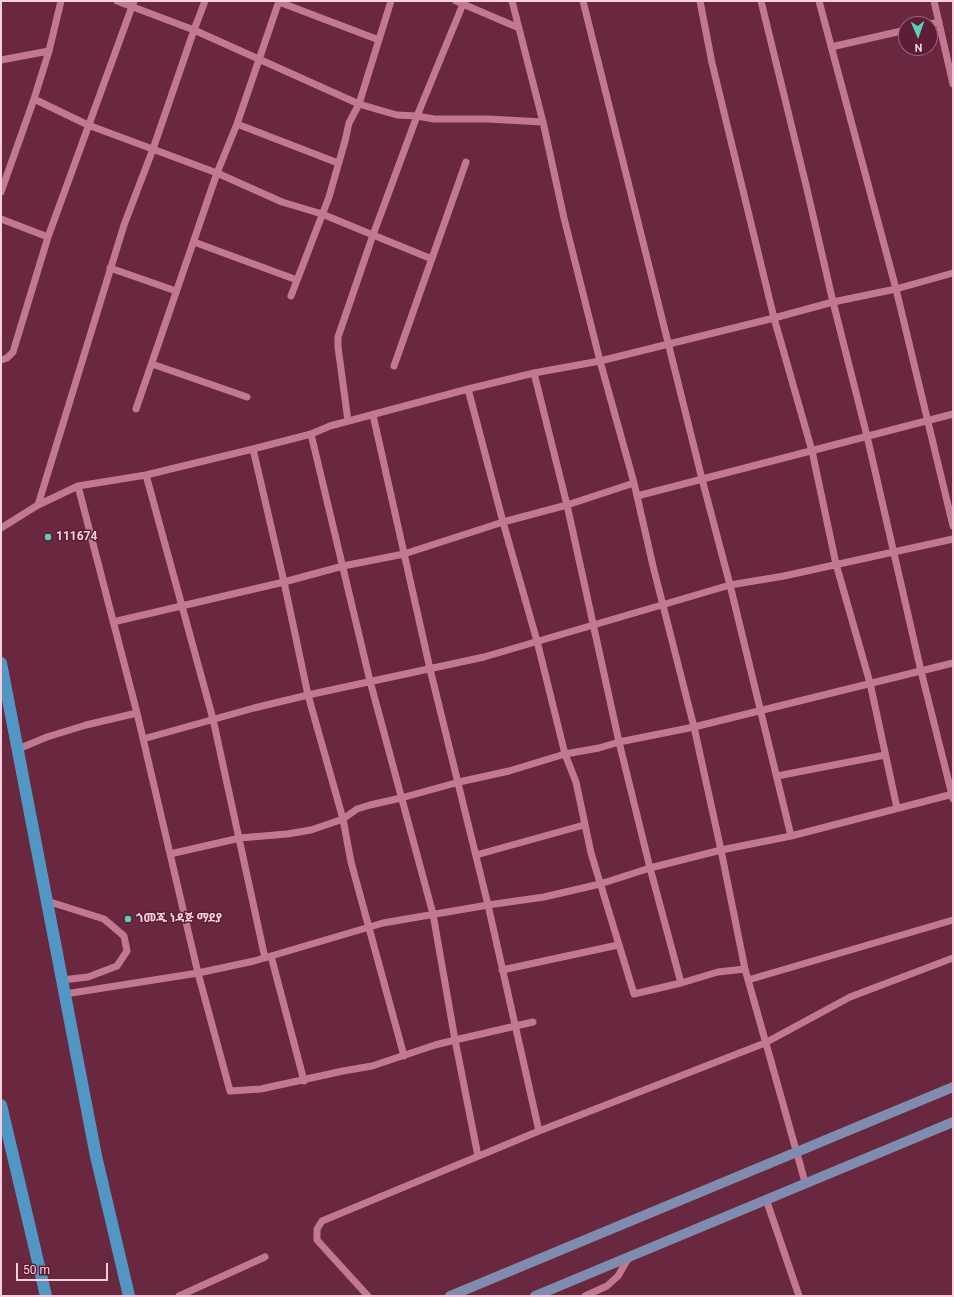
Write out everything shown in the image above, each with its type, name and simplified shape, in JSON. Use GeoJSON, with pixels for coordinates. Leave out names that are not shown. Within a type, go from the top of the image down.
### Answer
{"type":"FeatureCollection","features":[{"type":"Feature","properties":{"kind":"highway"},"geometry":{"type":"LineString","coordinates":[[1,663],[96,1156],[129,1296]]}},
{"type":"Feature","properties":{"kind":"highway"},"geometry":{"type":"LineString","coordinates":[[1,1105],[46,1296]]}},
{"type":"Feature","properties":{"kind":"main road"},"geometry":{"type":"LineString","coordinates":[[450,1296],[953,1087]]}},
{"type":"Feature","properties":{"kind":"main road"},"geometry":{"type":"LineString","coordinates":[[536,1296],[805,1182],[858,1162],[953,1122]]}},
{"type":"Feature","properties":{"kind":"street"},"geometry":{"type":"LineString","coordinates":[[1,192],[34,99],[49,51],[62,1]]}},
{"type":"Feature","properties":{"kind":"street"},"geometry":{"type":"LineString","coordinates":[[117,1],[133,4],[260,58],[359,104],[397,114],[434,119],[488,118],[543,122]]}},
{"type":"Feature","properties":{"kind":"street"},"geometry":{"type":"LineString","coordinates":[[38,505],[124,225],[153,149],[205,1]]}},
{"type":"Feature","properties":{"kind":"street"},"geometry":{"type":"LineString","coordinates":[[136,409],[217,173],[237,124],[279,1],[379,40]]}},
{"type":"Feature","properties":{"kind":"street"},"geometry":{"type":"LineString","coordinates":[[292,296],[322,214],[345,141],[349,123],[359,104],[392,1]]}},
{"type":"Feature","properties":{"kind":"street"},"geometry":{"type":"LineString","coordinates":[[512,1],[543,122],[564,218],[600,361],[634,483],[662,604],[694,727],[745,968],[805,1182]]}},
{"type":"Feature","properties":{"kind":"street"},"geometry":{"type":"LineString","coordinates":[[583,1],[702,479],[730,585],[791,836]]}},
{"type":"Feature","properties":{"kind":"street"},"geometry":{"type":"LineString","coordinates":[[700,1],[714,71],[774,318],[812,451],[836,564],[870,683],[897,808]]}},
{"type":"Feature","properties":{"kind":"street"},"geometry":{"type":"LineString","coordinates":[[65,994],[198,973],[268,957],[383,923],[544,897],[600,884],[650,868],[721,850],[791,836],[953,795],[921,671],[895,552],[761,1]]}},
{"type":"Feature","properties":{"kind":"street"},"geometry":{"type":"LineString","coordinates":[[819,1],[896,289],[953,526]]}},
{"type":"Feature","properties":{"kind":"street"},"geometry":{"type":"LineString","coordinates":[[934,1],[953,84]]}},
{"type":"Feature","properties":{"kind":"street"},"geometry":{"type":"LineString","coordinates":[[348,421],[338,337],[373,235],[459,2],[519,28]]}},
{"type":"Feature","properties":{"kind":"street"},"geometry":{"type":"LineString","coordinates":[[1,360],[7,358],[13,352],[48,238],[88,124],[133,4]]}},
{"type":"Feature","properties":{"kind":"street"},"geometry":{"type":"LineString","coordinates":[[831,47],[898,32]]}},
{"type":"Feature","properties":{"kind":"street"},"geometry":{"type":"LineString","coordinates":[[1,60],[49,51]]}},
{"type":"Feature","properties":{"kind":"street"},"geometry":{"type":"LineString","coordinates":[[34,99],[88,124],[217,173],[282,202],[322,214],[432,259]]}},
{"type":"Feature","properties":{"kind":"street"},"geometry":{"type":"LineString","coordinates":[[237,124],[338,163]]}},
{"type":"Feature","properties":{"kind":"street"},"geometry":{"type":"LineString","coordinates":[[394,366],[466,162]]}},
{"type":"Feature","properties":{"kind":"street"},"geometry":{"type":"LineString","coordinates":[[1,219],[48,238]]}},
{"type":"Feature","properties":{"kind":"street"},"geometry":{"type":"LineString","coordinates":[[194,242],[297,280]]}},
{"type":"Feature","properties":{"kind":"street"},"geometry":{"type":"LineString","coordinates":[[110,268],[176,291]]}},
{"type":"Feature","properties":{"kind":"street"},"geometry":{"type":"LineString","coordinates":[[1,528],[38,505],[78,486],[146,475],[253,449],[311,434],[330,426],[468,389],[534,373],[600,361],[833,302],[896,289],[953,273]]}},
{"type":"Feature","properties":{"kind":"street"},"geometry":{"type":"LineString","coordinates":[[152,364],[247,397]]}},
{"type":"Feature","properties":{"kind":"street"},"geometry":{"type":"LineString","coordinates":[[534,373],[567,505],[619,742],[650,868],[681,983]]}},
{"type":"Feature","properties":{"kind":"street"},"geometry":{"type":"LineString","coordinates":[[468,389],[503,522],[537,641],[565,754],[576,782],[584,825],[600,884],[634,994],[681,983],[718,972],[745,968]]}},
{"type":"Feature","properties":{"kind":"street"},"geometry":{"type":"LineString","coordinates":[[637,496],[953,414]]}},
{"type":"Feature","properties":{"kind":"street"},"geometry":{"type":"LineString","coordinates":[[373,415],[430,669],[476,854],[539,1131]]}},
{"type":"Feature","properties":{"kind":"street"},"geometry":{"type":"LineString","coordinates":[[311,434],[370,681],[432,914],[454,1040],[478,1156]]}},
{"type":"Feature","properties":{"kind":"street"},"geometry":{"type":"LineString","coordinates":[[253,449],[308,694],[343,820],[351,862],[404,1056]]}},
{"type":"Feature","properties":{"kind":"street"},"geometry":{"type":"LineString","coordinates":[[146,475],[213,719],[268,957],[304,1081]]}},
{"type":"Feature","properties":{"kind":"street"},"geometry":{"type":"LineString","coordinates":[[113,622],[284,582],[343,566],[404,554],[503,522],[567,505],[634,483]]}},
{"type":"Feature","properties":{"kind":"street"},"geometry":{"type":"LineString","coordinates":[[78,486],[137,713],[198,973],[230,1091],[261,1089],[372,1066],[435,1045],[533,1022]]}},
{"type":"Feature","properties":{"kind":"street"},"geometry":{"type":"LineString","coordinates":[[143,739],[308,694],[484,657],[730,585],[784,576],[953,539]]}},
{"type":"Feature","properties":{"kind":"street"},"geometry":{"type":"LineString","coordinates":[[170,854],[240,838],[287,834],[311,830],[343,820],[357,809],[370,804],[401,798],[459,782],[509,771],[565,754],[694,727],[953,663]]}},
{"type":"Feature","properties":{"kind":"street"},"geometry":{"type":"LineString","coordinates":[[18,749],[47,737],[86,725],[137,713]]}},
{"type":"Feature","properties":{"kind":"street"},"geometry":{"type":"LineString","coordinates":[[777,776],[885,755]]}},
{"type":"Feature","properties":{"kind":"street"},"geometry":{"type":"LineString","coordinates":[[476,854],[584,825]]}},
{"type":"Feature","properties":{"kind":"street"},"geometry":{"type":"LineString","coordinates":[[47,901],[104,919],[124,936],[127,951],[117,966],[88,977],[62,980]]}},
{"type":"Feature","properties":{"kind":"street"},"geometry":{"type":"LineString","coordinates":[[748,980],[953,920]]}},
{"type":"Feature","properties":{"kind":"street"},"geometry":{"type":"LineString","coordinates":[[502,970],[618,945]]}},
{"type":"Feature","properties":{"kind":"street"},"geometry":{"type":"LineString","coordinates":[[368,1296],[317,1240],[317,1228],[322,1221],[539,1131],[765,1043],[850,997],[953,958]]}},
{"type":"Feature","properties":{"kind":"street"},"geometry":{"type":"LineString","coordinates":[[766,1199],[798,1296]]}},
{"type":"Feature","properties":{"kind":"street"},"geometry":{"type":"LineString","coordinates":[[179,1296],[264,1257]]}},
{"type":"Feature","properties":{"kind":"street"},"geometry":{"type":"LineString","coordinates":[[585,1296],[607,1286],[618,1276],[628,1257]]}},
{"type":"Feature","properties":{"kind":"place","name":"111674"},"geometry":{"type":"Point","coordinates":[48,537]}},
{"type":"Feature","properties":{"kind":"place","name":"ጎመጁ ነዳጅ ማደያ"},"geometry":{"type":"Point","coordinates":[128,919]}}]}
